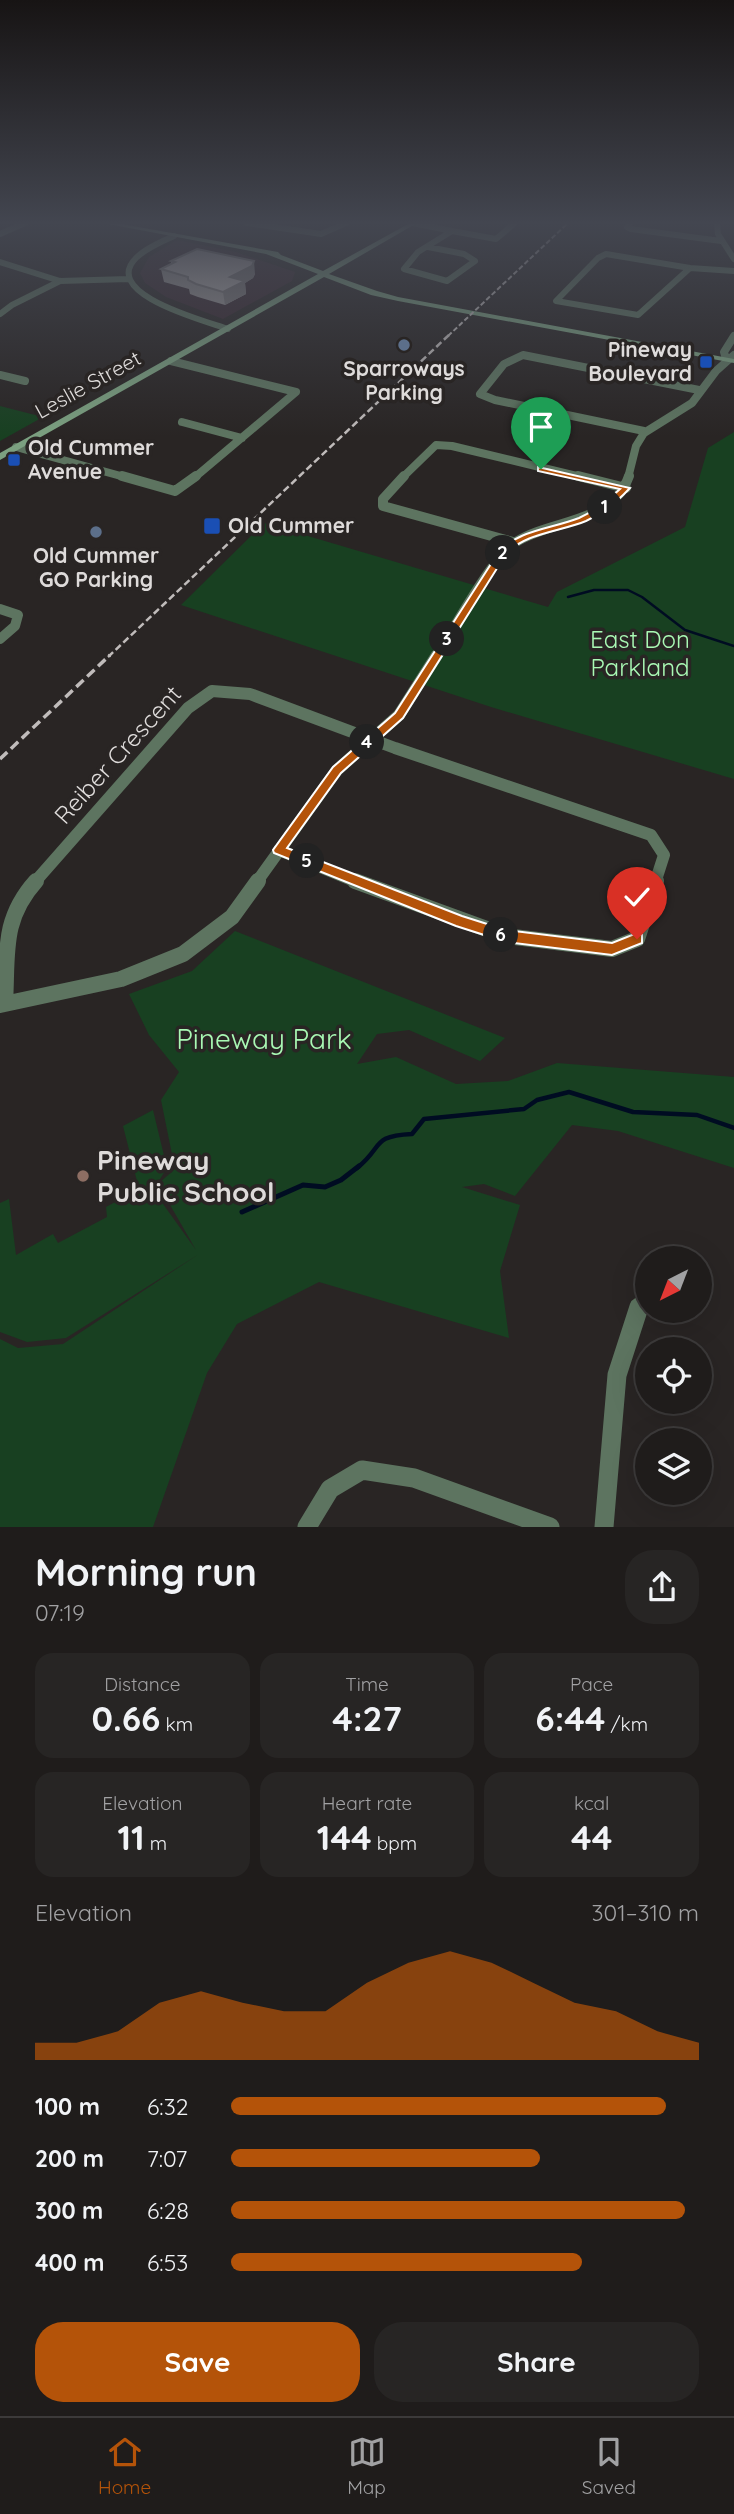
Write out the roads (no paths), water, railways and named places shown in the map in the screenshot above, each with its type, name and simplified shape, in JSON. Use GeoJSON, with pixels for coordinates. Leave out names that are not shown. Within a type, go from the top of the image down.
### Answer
{"type":"FeatureCollection","features":[{"type":"Feature","properties":{"kind":"main road","name":"Leslie Street"},"geometry":{"type":"LineString","coordinates":[[0,457],[286,294]]}},
{"type":"Feature","properties":{"kind":"main road"},"geometry":{"type":"LineString","coordinates":[[283,296],[289,294]]}},
{"type":"Feature","properties":{"kind":"main road"},"geometry":{"type":"LineString","coordinates":[[385,294],[398,299],[731,358]]}},
{"type":"Feature","properties":{"kind":"street"},"geometry":{"type":"LineString","coordinates":[[0,314],[33,294]]}},
{"type":"Feature","properties":{"kind":"street"},"geometry":{"type":"LineString","coordinates":[[145,294],[228,328]]}},
{"type":"Feature","properties":{"kind":"street"},"geometry":{"type":"LineString","coordinates":[[563,294],[556,301],[638,315],[661,294]]}},
{"type":"Feature","properties":{"kind":"street"},"geometry":{"type":"LineString","coordinates":[[2,1004],[121,979],[183,954],[232,917],[337,770],[399,715],[502,553],[513,542],[582,520],[602,510],[626,488],[637,441],[644,431],[692,403],[699,390],[731,358],[724,352],[734,336]]}},
{"type":"Feature","properties":{"kind":"street"},"geometry":{"type":"LineString","coordinates":[[644,431],[495,400],[480,394],[480,391],[516,355],[699,390]]}},
{"type":"Feature","properties":{"kind":"street"},"geometry":{"type":"LineString","coordinates":[[16,447],[175,491],[182,488],[296,391],[171,360]]}},
{"type":"Feature","properties":{"kind":"street"},"geometry":{"type":"LineString","coordinates":[[0,375],[25,381]]}},
{"type":"Feature","properties":{"kind":"street"},"geometry":{"type":"LineString","coordinates":[[182,422],[242,438]]}},
{"type":"Feature","properties":{"kind":"street"},"geometry":{"type":"LineString","coordinates":[[513,542],[389,509],[383,506],[383,499],[428,450],[436,445],[452,446],[626,488]]}},
{"type":"Feature","properties":{"kind":"street"},"geometry":{"type":"LineString","coordinates":[[0,610],[18,615],[15,625],[0,639]]}},
{"type":"Feature","properties":{"kind":"street","name":"Reiber Crescent"},"geometry":{"type":"LineString","coordinates":[[2,1004],[9,925],[20,899],[199,698],[215,690],[233,691],[308,714],[372,739],[651,835],[664,855],[637,939],[612,949],[506,936],[390,895],[279,850]]}},
{"type":"Feature","properties":{"kind":"street"},"geometry":{"type":"LineString","coordinates":[[604,1527],[617,1376],[635,1320]]}},
{"type":"Feature","properties":{"kind":"street"},"geometry":{"type":"LineString","coordinates":[[307,1527],[330,1489],[362,1469],[414,1478],[550,1527]]}},
{"type":"Feature","properties":{"kind":"waterway"},"geometry":{"type":"LineString","coordinates":[[568,597],[594,590],[628,590],[642,597],[685,630],[734,646]]}},
{"type":"Feature","properties":{"kind":"waterway"},"geometry":{"type":"LineString","coordinates":[[357,1168],[383,1140],[412,1134],[424,1119],[524,1109],[537,1100],[569,1092],[633,1112],[697,1115],[734,1128]]}},
{"type":"Feature","properties":{"kind":"waterway"},"geometry":{"type":"LineString","coordinates":[[242,1212],[303,1185],[325,1187],[341,1180],[359,1166]]}},
{"type":"Feature","properties":{"kind":"railway"},"geometry":{"type":"LineString","coordinates":[[448,336],[492,294]]}},
{"type":"Feature","properties":{"kind":"railway"},"geometry":{"type":"LineString","coordinates":[[108,657],[450,334]]}},
{"type":"Feature","properties":{"kind":"railway"},"geometry":{"type":"LineString","coordinates":[[0,759],[110,655]]}},
{"type":"Feature","properties":{"kind":"place","name":"Sparroways Parking"},"geometry":{"type":"Point","coordinates":[404,345]}},
{"type":"Feature","properties":{"kind":"place","name":"Pineway Boulevard"},"geometry":{"type":"Point","coordinates":[706,362]}},
{"type":"Feature","properties":{"kind":"place","name":"Old Cummer Avenue"},"geometry":{"type":"Point","coordinates":[14,460]}},
{"type":"Feature","properties":{"kind":"place","name":"Old Cummer"},"geometry":{"type":"Point","coordinates":[212,526]}},
{"type":"Feature","properties":{"kind":"place","name":"Old Cummer GO Parking"},"geometry":{"type":"Point","coordinates":[96,532]}},
{"type":"Feature","properties":{"kind":"place","name":"Pineway Public School"},"geometry":{"type":"Point","coordinates":[83,1176]}},
{"type":"Feature","properties":{"kind":"park label","name":"East Don Parkland"},"geometry":{"type":"Point","coordinates":[640,654]}},
{"type":"Feature","properties":{"kind":"park label","name":"Pineway Park"},"geometry":{"type":"Point","coordinates":[264,1039]}}]}
